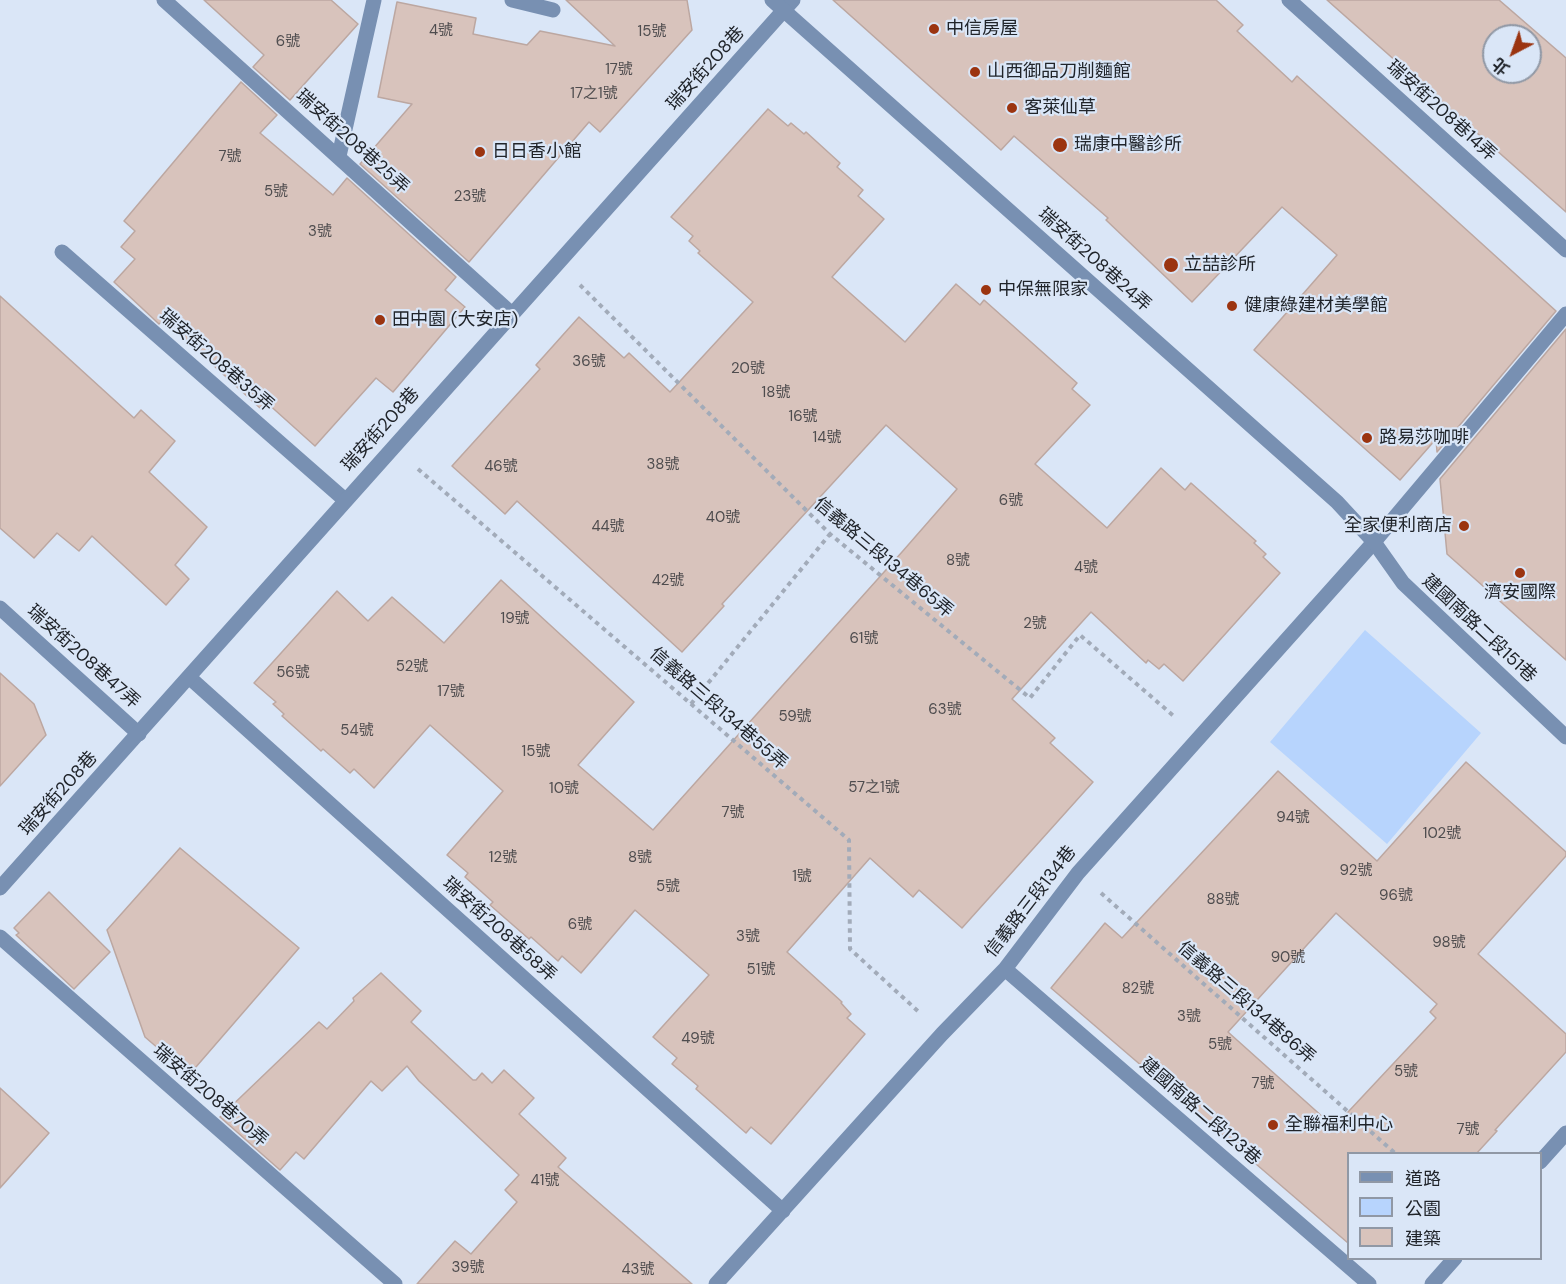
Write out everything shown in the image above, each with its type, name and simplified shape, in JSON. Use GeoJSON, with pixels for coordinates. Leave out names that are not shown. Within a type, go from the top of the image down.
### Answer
{"type":"FeatureCollection","features":[{"type":"Feature","properties":{"kind":"street","name":"瑞安街208巷25弄"},"geometry":{"type":"LineString","coordinates":[[164,0],[512,314]]}},
{"type":"Feature","properties":{"kind":"street"},"geometry":{"type":"LineString","coordinates":[[339,156],[375,0]]}},
{"type":"Feature","properties":{"kind":"street"},"geometry":{"type":"LineString","coordinates":[[512,0],[553,10]]}},
{"type":"Feature","properties":{"kind":"street","name":"瑞安街208巷24弄"},"geometry":{"type":"LineString","coordinates":[[772,0],[789,5],[1337,502],[1374,542]]}},
{"type":"Feature","properties":{"kind":"street","name":"瑞安街208巷14弄"},"geometry":{"type":"LineString","coordinates":[[1289,0],[1566,250]]}},
{"type":"Feature","properties":{"kind":"street","name":"瑞安街208巷"},"geometry":{"type":"LineString","coordinates":[[0,888],[789,5]]}},
{"type":"Feature","properties":{"kind":"street","name":"瑞安街208巷35弄"},"geometry":{"type":"LineString","coordinates":[[62,252],[345,500]]}},
{"type":"Feature","properties":{"kind":"street"},"geometry":{"type":"LineString","coordinates":[[1374,542],[1566,314]]}},
{"type":"Feature","properties":{"kind":"street","name":"建國南路二段151巷"},"geometry":{"type":"LineString","coordinates":[[1374,542],[1403,583],[1566,737]]}},
{"type":"Feature","properties":{"kind":"street","name":"信義路三段134巷"},"geometry":{"type":"LineString","coordinates":[[716,1284],[942,1034],[1005,969],[1078,873],[1374,542]]}},
{"type":"Feature","properties":{"kind":"street","name":"瑞安街208巷47弄"},"geometry":{"type":"LineString","coordinates":[[0,608],[139,734]]}},
{"type":"Feature","properties":{"kind":"street","name":"瑞安街208巷58弄"},"geometry":{"type":"LineString","coordinates":[[190,678],[783,1211]]}},
{"type":"Feature","properties":{"kind":"street","name":"瑞安街208巷70弄"},"geometry":{"type":"LineString","coordinates":[[0,937],[395,1284]]}},
{"type":"Feature","properties":{"kind":"street","name":"建國南路二段123巷"},"geometry":{"type":"LineString","coordinates":[[1005,969],[1369,1284]]}},
{"type":"Feature","properties":{"kind":"street"},"geometry":{"type":"LineString","coordinates":[[1542,1160],[1566,1133]]}},
{"type":"Feature","properties":{"kind":"street"},"geometry":{"type":"LineString","coordinates":[[1432,1284],[1453,1260]]}},
{"type":"Feature","properties":{"kind":"path","name":"信義路三段134巷65弄"},"geometry":{"type":"LineString","coordinates":[[558,264],[830,534],[1030,698],[1080,635],[1199,738]]}},
{"type":"Feature","properties":{"kind":"path","name":"信義路三段134巷55弄"},"geometry":{"type":"LineString","coordinates":[[392,447],[849,840],[850,949],[942,1034]]}},
{"type":"Feature","properties":{"kind":"path"},"geometry":{"type":"LineString","coordinates":[[691,704],[830,534]]}},
{"type":"Feature","properties":{"kind":"path","name":"信義路三段134巷86弄"},"geometry":{"type":"LineString","coordinates":[[1078,873],[1394,1152]]}},
{"type":"Feature","properties":{"kind":"green space"},"geometry":{"type":"Polygon","coordinates":[[[1365,630],[1481,733],[1387,844],[1270,742],[1365,630]]]}},
{"type":"Feature","properties":{"kind":"building"},"geometry":{"type":"Polygon","coordinates":[[[204,0],[331,0],[358,24],[290,100],[253,67],[264,55],[204,0]]]}},
{"type":"Feature","properties":{"kind":"building"},"geometry":{"type":"Polygon","coordinates":[[[566,0],[687,0],[692,30],[600,132],[589,122],[469,262],[360,164],[412,104],[378,97],[397,2],[476,18],[473,34],[527,45],[540,31],[615,46],[566,0]]]}},
{"type":"Feature","properties":{"kind":"building"},"geometry":{"type":"Polygon","coordinates":[[[833,0],[1216,0],[1243,25],[1237,31],[1292,82],[1297,76],[1556,311],[1437,452],[1436,439],[1400,480],[1254,350],[1337,255],[1282,207],[1192,302],[1106,220],[1108,218],[1014,136],[1001,150],[833,0]]]}},
{"type":"Feature","properties":{"kind":"building"},"geometry":{"type":"Polygon","coordinates":[[[1327,0],[1499,0],[1527,24],[1482,24],[1482,84],[1542,84],[1542,37],[1566,58],[1566,212],[1327,0]]]}},
{"type":"Feature","properties":{"kind":"building"},"geometry":{"type":"Polygon","coordinates":[[[241,82],[277,115],[260,133],[333,195],[347,178],[456,277],[445,290],[465,307],[393,392],[376,378],[315,446],[266,402],[260,408],[164,320],[159,324],[114,282],[135,259],[121,247],[135,231],[124,221],[241,82]]]}},
{"type":"Feature","properties":{"kind":"building"},"geometry":{"type":"Polygon","coordinates":[[[768,109],[788,126],[791,123],[804,134],[806,132],[840,163],[837,167],[863,190],[858,196],[884,219],[832,277],[905,342],[956,284],[980,305],[984,300],[1077,383],[1072,389],[1090,405],[1035,464],[1107,528],[1161,468],[1185,490],[1191,483],[1256,541],[1254,543],[1266,554],[1263,557],[1280,573],[1183,681],[1164,664],[1159,669],[1148,660],[1146,663],[1091,612],[1012,699],[1055,738],[1050,743],[1093,782],[962,928],[919,890],[913,897],[870,858],[787,952],[842,1002],[851,1014],[847,1018],[865,1034],[771,1144],[751,1127],[746,1133],[696,1089],[698,1086],[672,1064],[677,1058],[653,1037],[709,975],[635,910],[581,973],[562,956],[558,961],[490,905],[493,902],[465,877],[468,873],[447,855],[503,791],[430,725],[374,788],[354,769],[350,773],[323,749],[321,751],[282,716],[284,714],[273,704],[276,702],[254,683],[337,591],[368,621],[392,597],[444,643],[501,580],[634,702],[578,765],[653,830],[902,552],[957,489],[886,425],[722,604],[724,606],[682,652],[517,501],[505,514],[452,466],[540,369],[536,365],[579,317],[624,358],[629,353],[670,392],[753,302],[698,253],[700,251],[689,241],[693,236],[671,217],[768,109]]]}},
{"type":"Feature","properties":{"kind":"building"},"geometry":{"type":"Polygon","coordinates":[[[0,296],[134,418],[141,410],[175,441],[149,472],[207,527],[175,565],[189,579],[166,605],[92,536],[79,551],[57,533],[34,558],[0,528],[0,296]]]}},
{"type":"Feature","properties":{"kind":"building"},"geometry":{"type":"Polygon","coordinates":[[[1566,329],[1566,660],[1447,554],[1440,479],[1566,329]]]}},
{"type":"Feature","properties":{"kind":"building"},"geometry":{"type":"Polygon","coordinates":[[[0,673],[34,704],[46,735],[0,786],[0,673]]]}},
{"type":"Feature","properties":{"kind":"building"},"geometry":{"type":"Polygon","coordinates":[[[1466,762],[1566,852],[1566,856],[1478,954],[1566,1034],[1566,1052],[1478,1152],[1347,1152],[1347,1242],[1051,988],[1105,923],[1122,938],[1278,771],[1377,861],[1466,762]],[[1336,913],[1228,1032],[1334,1127],[1436,1018],[1430,1012],[1437,1004],[1336,913]]]}},
{"type":"Feature","properties":{"kind":"building"},"geometry":{"type":"Polygon","coordinates":[[[180,848],[299,948],[189,1075],[145,1037],[107,930],[180,848]]]}},
{"type":"Feature","properties":{"kind":"building"},"geometry":{"type":"Polygon","coordinates":[[[49,892],[110,952],[74,989],[16,935],[19,933],[14,928],[49,892]]]}},
{"type":"Feature","properties":{"kind":"building"},"geometry":{"type":"Polygon","coordinates":[[[381,973],[421,1011],[411,1022],[473,1080],[476,1080],[482,1073],[492,1083],[504,1070],[534,1098],[519,1114],[566,1158],[558,1167],[692,1284],[417,1284],[455,1241],[471,1254],[517,1202],[505,1190],[519,1175],[419,1081],[407,1066],[382,1091],[371,1081],[304,1159],[296,1152],[280,1170],[220,1117],[319,1022],[327,1029],[354,1001],[353,998],[381,973]]]}},
{"type":"Feature","properties":{"kind":"building"},"geometry":{"type":"Polygon","coordinates":[[[0,1088],[49,1133],[0,1188],[0,1088]]]}},
{"type":"Feature","properties":{"kind":"place","name":"中信房屋"},"geometry":{"type":"Point","coordinates":[934,29]}},
{"type":"Feature","properties":{"kind":"place","name":"山西御品刀削麵館"},"geometry":{"type":"Point","coordinates":[975,72]}},
{"type":"Feature","properties":{"kind":"place","name":"客萊仙草"},"geometry":{"type":"Point","coordinates":[1012,108]}},
{"type":"Feature","properties":{"kind":"place","name":"瑞康中醫診所"},"geometry":{"type":"Point","coordinates":[1060,145]}},
{"type":"Feature","properties":{"kind":"place","name":"日日香小館"},"geometry":{"type":"Point","coordinates":[480,152]}},
{"type":"Feature","properties":{"kind":"place","name":"立喆診所"},"geometry":{"type":"Point","coordinates":[1171,265]}},
{"type":"Feature","properties":{"kind":"place","name":"中保無限家"},"geometry":{"type":"Point","coordinates":[986,290]}},
{"type":"Feature","properties":{"kind":"place","name":"健康綠建材美學館"},"geometry":{"type":"Point","coordinates":[1232,306]}},
{"type":"Feature","properties":{"kind":"place","name":"田中園 (大安店)"},"geometry":{"type":"Point","coordinates":[380,320]}},
{"type":"Feature","properties":{"kind":"place","name":"路易莎咖啡"},"geometry":{"type":"Point","coordinates":[1367,438]}},
{"type":"Feature","properties":{"kind":"place","name":"全家便利商店"},"geometry":{"type":"Point","coordinates":[1464,526]}},
{"type":"Feature","properties":{"kind":"place","name":"濟安國際"},"geometry":{"type":"Point","coordinates":[1520,573]}},
{"type":"Feature","properties":{"kind":"place","name":"全聯福利中心"},"geometry":{"type":"Point","coordinates":[1273,1125]}}]}
